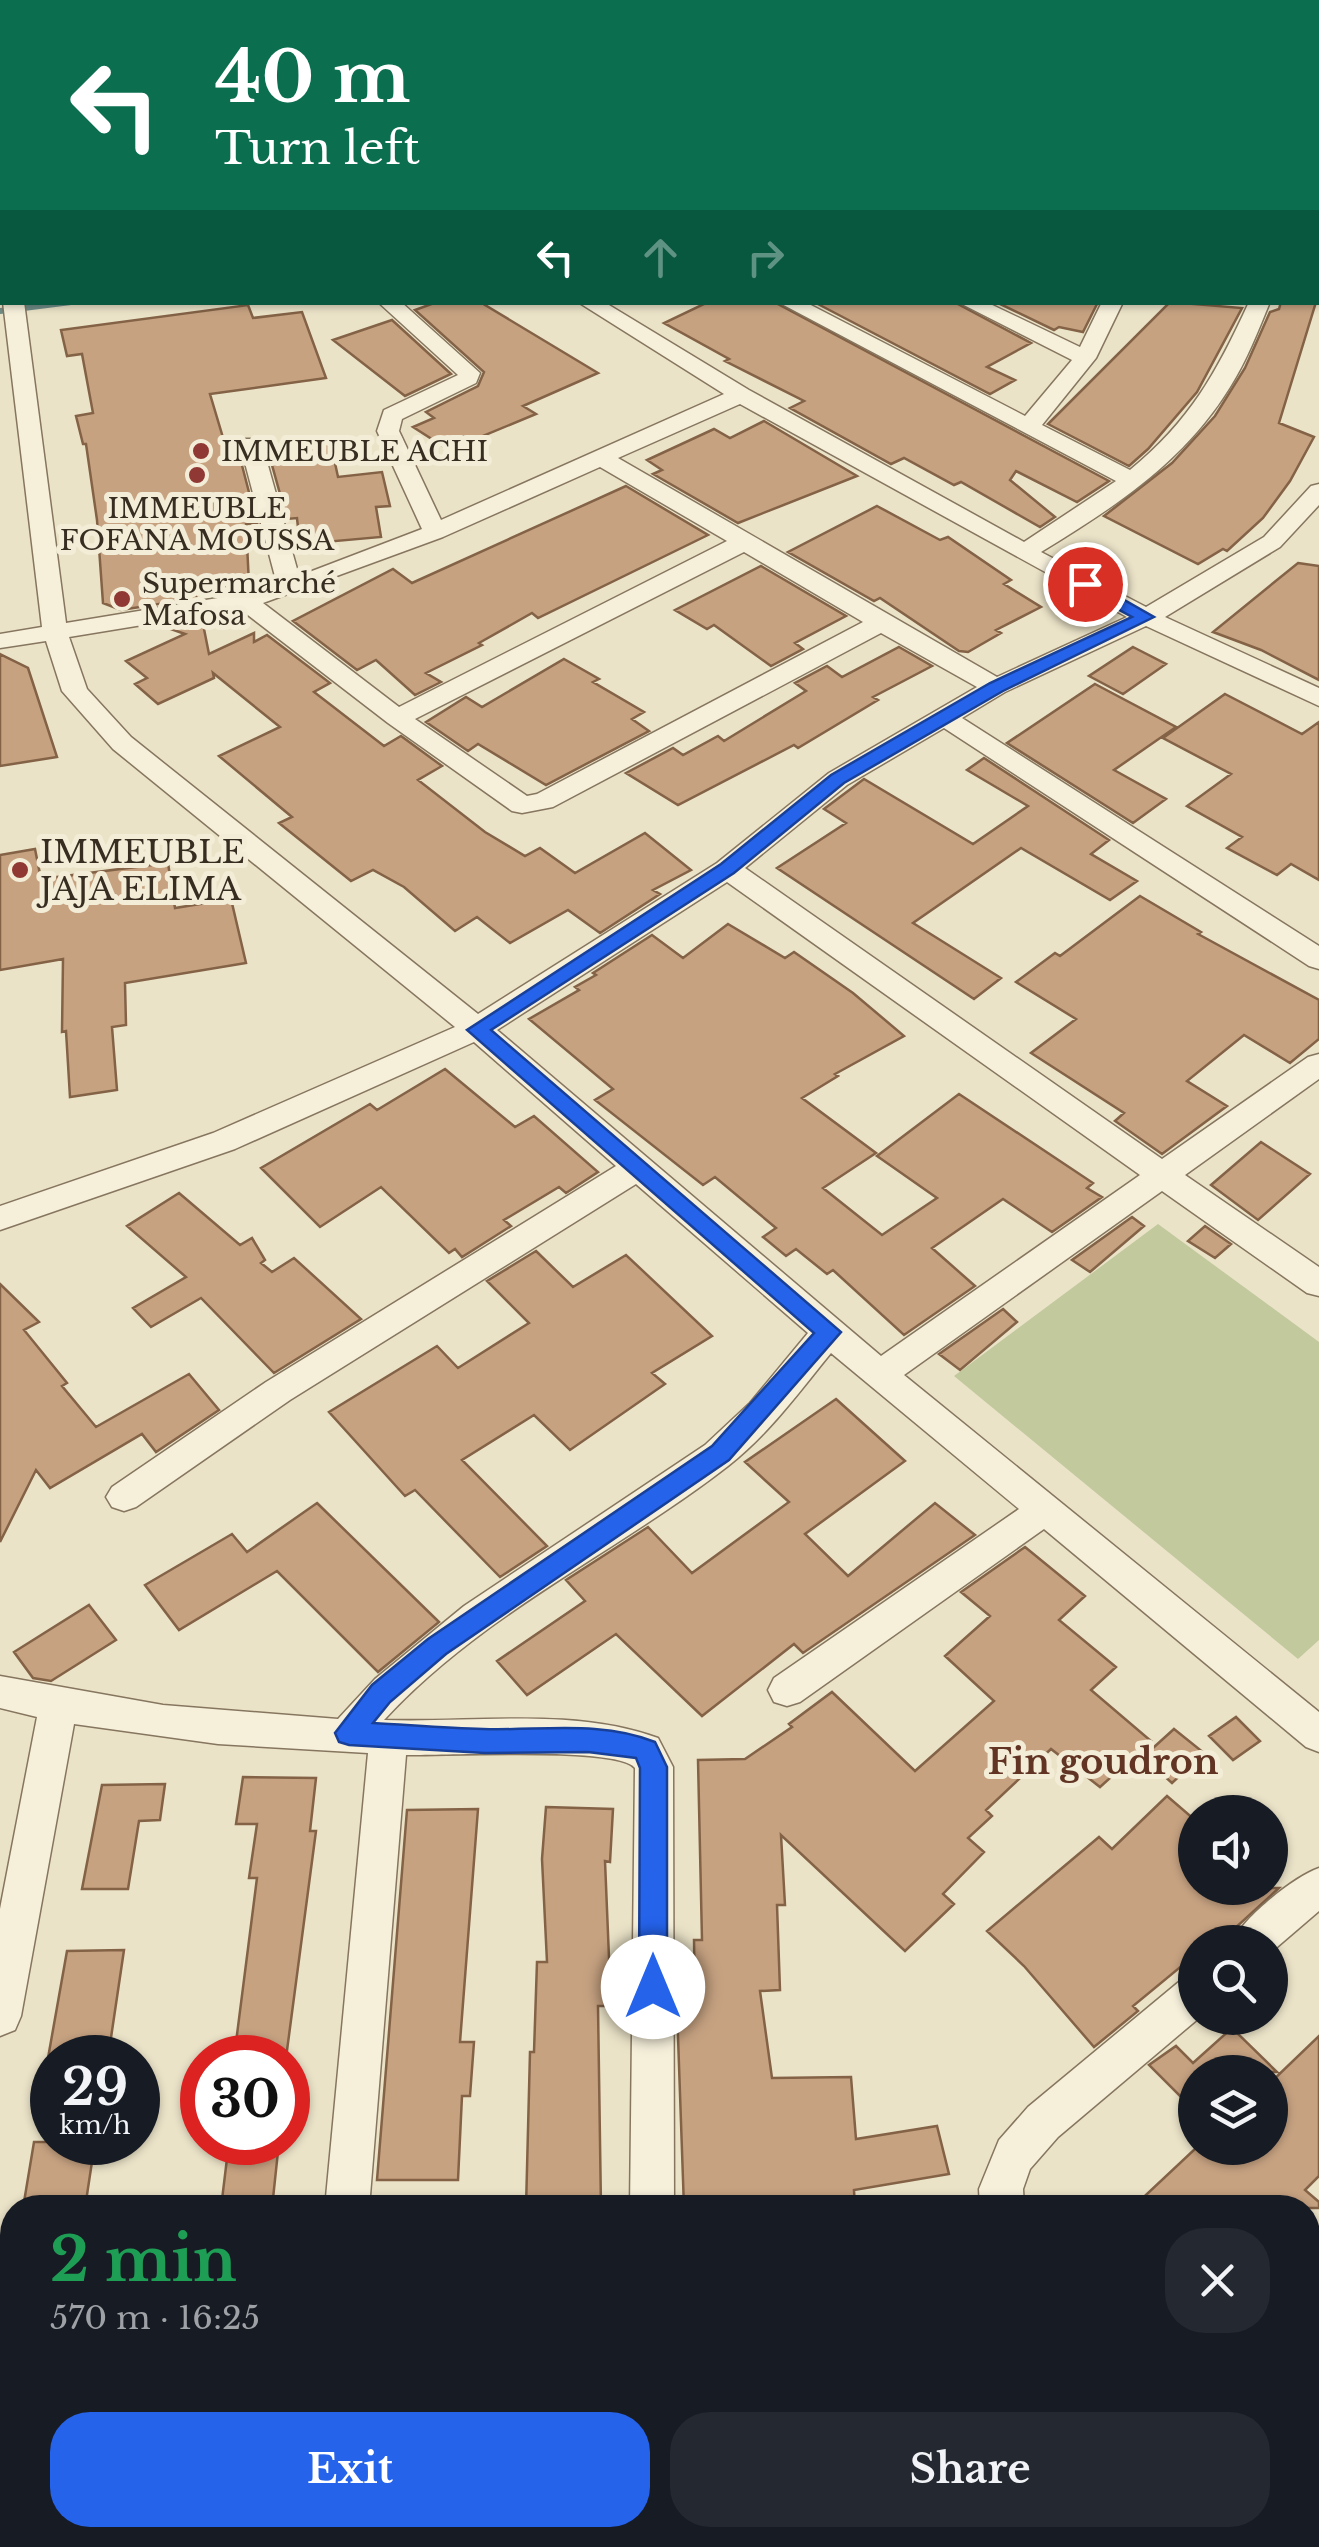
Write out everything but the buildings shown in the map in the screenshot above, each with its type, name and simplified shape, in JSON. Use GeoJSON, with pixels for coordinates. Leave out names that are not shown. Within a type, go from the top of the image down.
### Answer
{"type":"FeatureCollection","features":[{"type":"Feature","properties":{"kind":"street"},"geometry":{"type":"LineString","coordinates":[[391,305],[468,373],[468,378],[392,415],[388,423],[388,431],[435,532]]}},
{"type":"Feature","properties":{"kind":"street"},"geometry":{"type":"LineString","coordinates":[[593,305],[741,394],[1024,552],[1146,617],[1319,698]]}},
{"type":"Feature","properties":{"kind":"street"},"geometry":{"type":"LineString","coordinates":[[794,305],[1135,482]]}},
{"type":"Feature","properties":{"kind":"street"},"geometry":{"type":"LineString","coordinates":[[974,305],[1085,358]]}},
{"type":"Feature","properties":{"kind":"street"},"geometry":{"type":"LineString","coordinates":[[1028,426],[1085,358],[1112,305]]}},
{"type":"Feature","properties":{"kind":"street"},"geometry":{"type":"LineString","coordinates":[[1024,552],[1135,482],[1182,438],[1218,389],[1259,305]]}},
{"type":"Feature","properties":{"kind":"street"},"geometry":{"type":"LineString","coordinates":[[15,314],[55,632],[75,691],[122,743],[477,1030],[829,1332],[1319,1734]]}},
{"type":"Feature","properties":{"kind":"street"},"geometry":{"type":"LineString","coordinates":[[0,641],[245,601],[290,588],[435,532],[741,394]]}},
{"type":"Feature","properties":{"kind":"street"},"geometry":{"type":"LineString","coordinates":[[251,444],[290,588]]}},
{"type":"Feature","properties":{"kind":"street"},"geometry":{"type":"LineString","coordinates":[[600,458],[746,541],[879,624],[996,687]]}},
{"type":"Feature","properties":{"kind":"street"},"geometry":{"type":"LineString","coordinates":[[0,1218],[224,1141],[477,1030],[728,868],[838,779],[942,716],[1146,617],[1272,542],[1319,491]]}},
{"type":"Feature","properties":{"kind":"street"},"geometry":{"type":"LineString","coordinates":[[397,718],[746,541]]}},
{"type":"Feature","properties":{"kind":"street"},"geometry":{"type":"LineString","coordinates":[[245,601],[397,718],[522,804],[544,801],[879,624]]}},
{"type":"Feature","properties":{"kind":"street"},"geometry":{"type":"LineString","coordinates":[[942,716],[1319,959]]}},
{"type":"Feature","properties":{"kind":"street"},"geometry":{"type":"LineString","coordinates":[[728,868],[1319,1284]]}},
{"type":"Feature","properties":{"kind":"street"},"geometry":{"type":"LineString","coordinates":[[882,1373],[1319,1064]]}},
{"type":"Feature","properties":{"kind":"street"},"geometry":{"type":"LineString","coordinates":[[124,1497],[278,1391],[639,1167]]}},
{"type":"Feature","properties":{"kind":"street"},"geometry":{"type":"LineString","coordinates":[[348,2195],[368,1736],[381,1694],[437,1646],[720,1453],[829,1332]]}},
{"type":"Feature","properties":{"kind":"street"},"geometry":{"type":"LineString","coordinates":[[787,1690],[1043,1510]]}},
{"type":"Feature","properties":{"kind":"street"},"geometry":{"type":"LineString","coordinates":[[0,1692],[58,1706],[214,1726],[368,1736],[588,1740],[629,1743],[645,1750],[654,1767],[652,2195]]}},
{"type":"Feature","properties":{"kind":"street"},"geometry":{"type":"LineString","coordinates":[[0,2016],[58,1706]]}},
{"type":"Feature","properties":{"kind":"street"},"geometry":{"type":"LineString","coordinates":[[1274,1925],[1319,1886]]}},
{"type":"Feature","properties":{"kind":"street"},"geometry":{"type":"LineString","coordinates":[[1001,2195],[1014,2155],[1044,2122],[1178,2009]]}},
{"type":"Feature","properties":{"kind":"green space"},"geometry":{"type":"Polygon","coordinates":[[[1158,1224],[1319,1342],[1319,1640],[1298,1659],[954,1376],[1158,1224]]]}},
{"type":"Feature","properties":{"kind":"waterway"},"geometry":{"type":"LineString","coordinates":[[0,311],[47,305]]}},
{"type":"Feature","properties":{"kind":"place","name":"IMMEUBLE ACHI"},"geometry":{"type":"Point","coordinates":[201,451]}},
{"type":"Feature","properties":{"kind":"place","name":"IMMEUBLE FOFANA MOUSSA"},"geometry":{"type":"Point","coordinates":[197,475]}},
{"type":"Feature","properties":{"kind":"place","name":"Supermarché Mafosa"},"geometry":{"type":"Point","coordinates":[122,599]}},
{"type":"Feature","properties":{"kind":"place","name":"IMMEUBLE JAJA ELIMA"},"geometry":{"type":"Point","coordinates":[20,870]}},
{"type":"Feature","properties":{"kind":"district","name":"Fin goudron"},"geometry":{"type":"Point","coordinates":[1103,1761]}},
{"type":"Feature","properties":{"kind":"route"},"geometry":{"type":"LineString","coordinates":[[653,1987],[654,1767],[645,1750],[629,1743],[588,1740],[485,1741],[349,1733],[381,1694],[437,1646],[720,1453],[829,1332],[477,1030],[728,868],[838,779],[996,687],[1146,617],[1085,584]]}}]}
